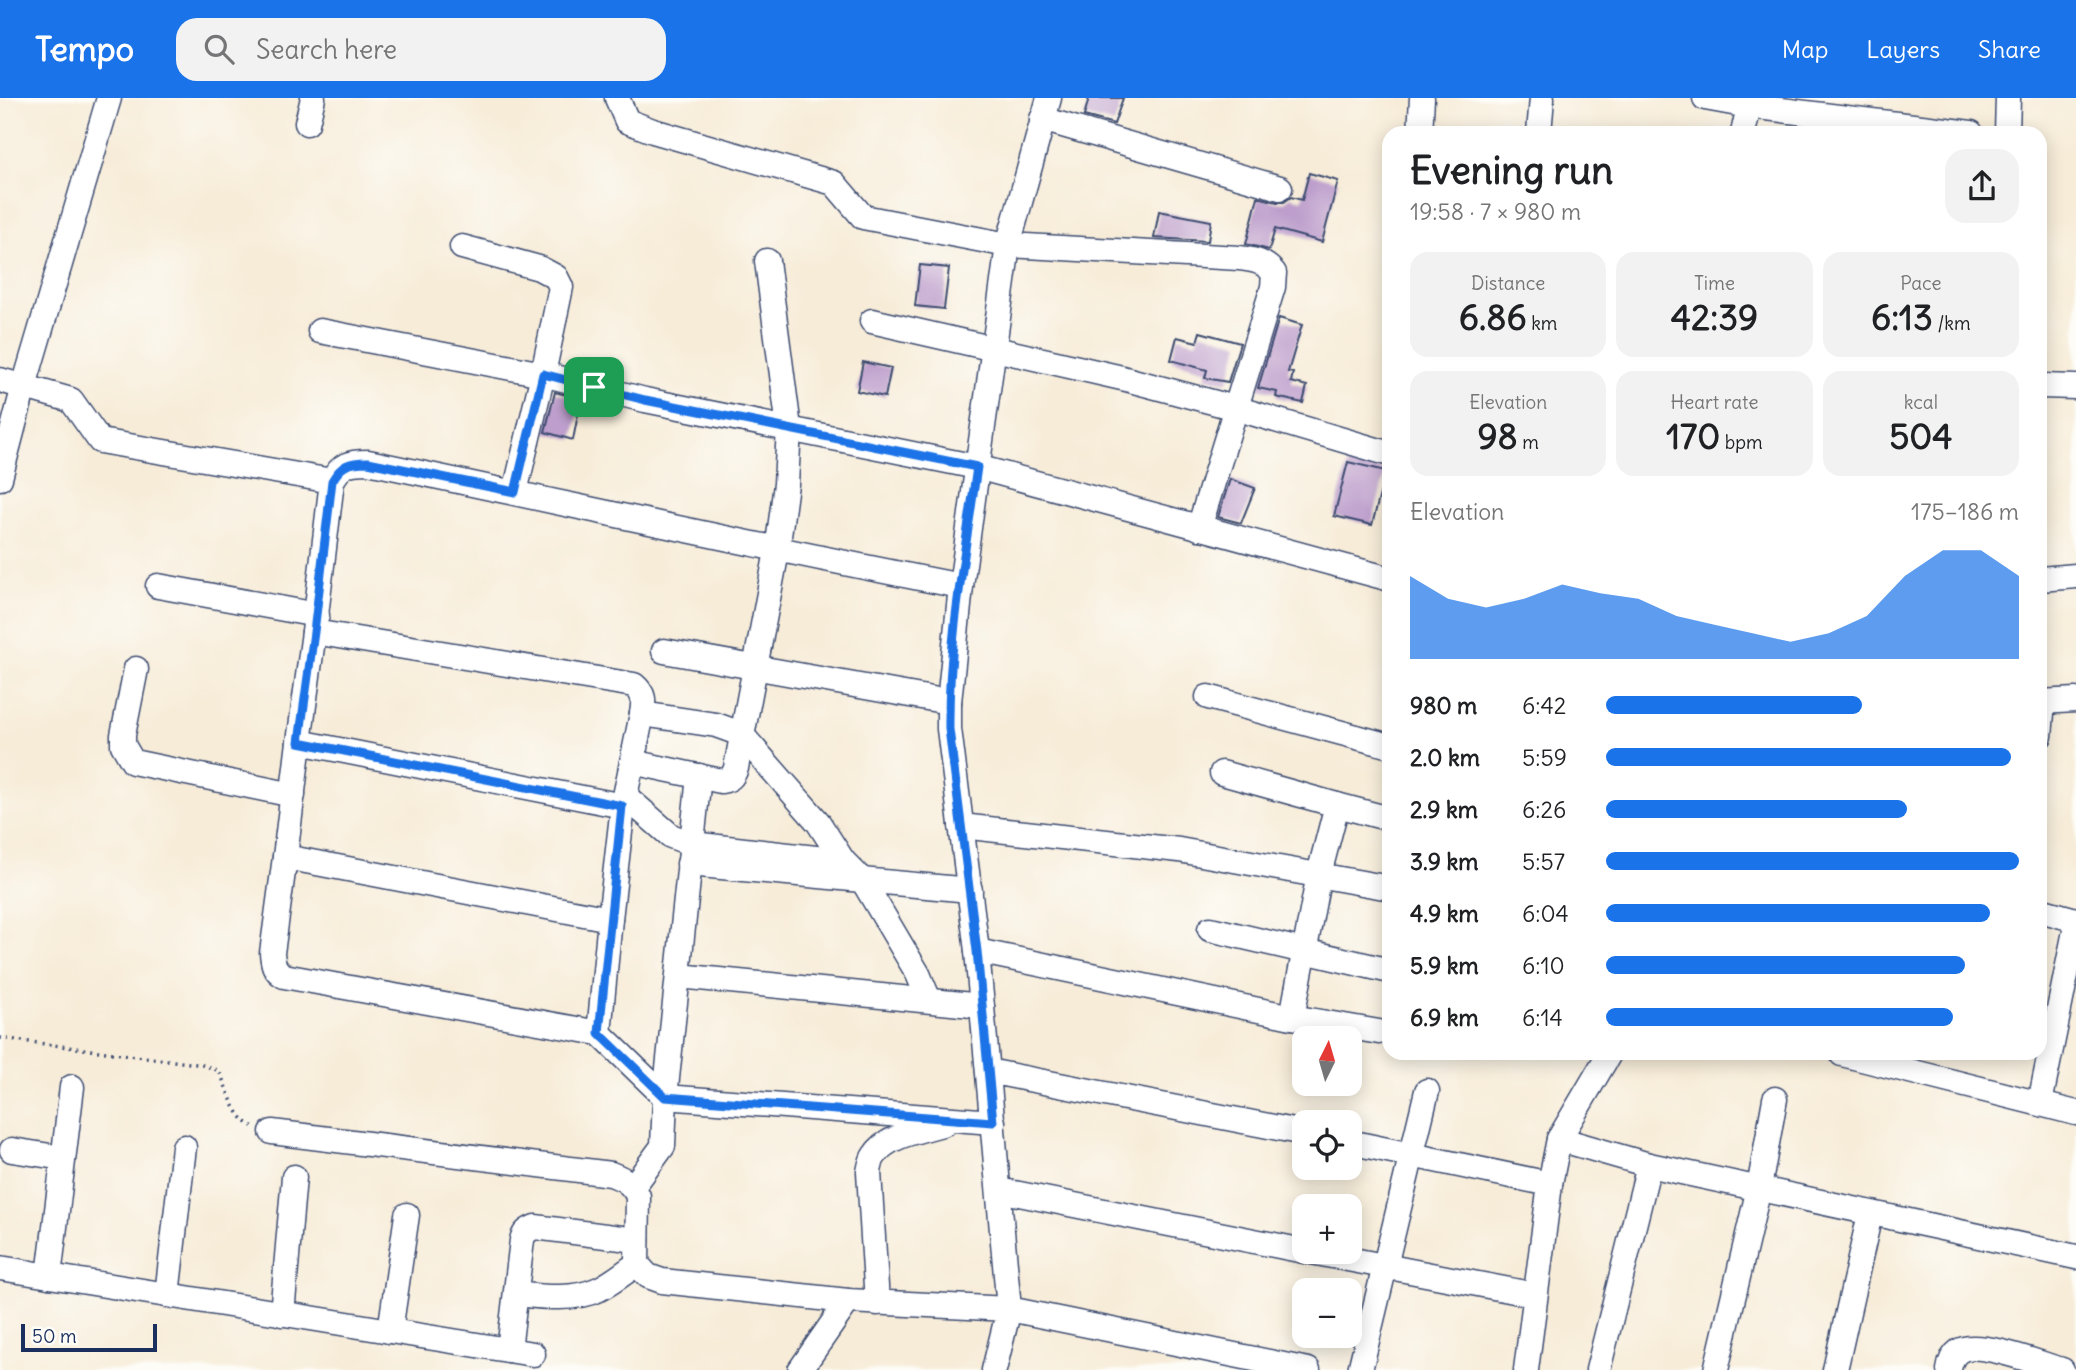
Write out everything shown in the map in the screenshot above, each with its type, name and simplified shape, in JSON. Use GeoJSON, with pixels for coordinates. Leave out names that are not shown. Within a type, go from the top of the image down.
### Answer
{"type":"FeatureCollection","features":[{"type":"Feature","properties":{"kind":"street"},"geometry":{"type":"LineString","coordinates":[[0,478],[24,386],[109,98]]}},
{"type":"Feature","properties":{"kind":"street"},"geometry":{"type":"LineString","coordinates":[[307,123],[313,98]]}},
{"type":"Feature","properties":{"kind":"street"},"geometry":{"type":"LineString","coordinates":[[617,98],[627,121],[834,184],[863,217],[1008,244],[1239,258],[1258,261],[1268,266],[1274,273],[1273,287],[1199,528]]}},
{"type":"Feature","properties":{"kind":"street"},"geometry":{"type":"LineString","coordinates":[[1420,126],[1422,98]]}},
{"type":"Feature","properties":{"kind":"street"},"geometry":{"type":"LineString","coordinates":[[1540,126],[1542,98]]}},
{"type":"Feature","properties":{"kind":"street"},"geometry":{"type":"LineString","coordinates":[[1705,98],[1921,126]]}},
{"type":"Feature","properties":{"kind":"street"},"geometry":{"type":"LineString","coordinates":[[2007,98],[2007,126]]}},
{"type":"Feature","properties":{"kind":"street"},"geometry":{"type":"LineString","coordinates":[[1745,126],[1750,102]]}},
{"type":"Feature","properties":{"kind":"street"},"geometry":{"type":"LineString","coordinates":[[994,1370],[1009,1309],[977,951],[949,729],[948,702],[961,586],[1008,244],[1045,109],[1280,188]]}},
{"type":"Feature","properties":{"kind":"street"},"geometry":{"type":"LineString","coordinates":[[462,247],[539,268],[556,277],[561,287],[515,492]]}},
{"type":"Feature","properties":{"kind":"street"},"geometry":{"type":"LineString","coordinates":[[632,762],[721,781],[729,780],[734,775],[777,551],[786,484],[789,428],[767,261]]}},
{"type":"Feature","properties":{"kind":"street"},"geometry":{"type":"LineString","coordinates":[[872,321],[1122,378],[1382,452]]}},
{"type":"Feature","properties":{"kind":"street"},"geometry":{"type":"LineString","coordinates":[[320,331],[543,374],[645,400],[977,467],[1382,577]]}},
{"type":"Feature","properties":{"kind":"street"},"geometry":{"type":"LineString","coordinates":[[0,380],[71,400],[100,441],[332,481]]}},
{"type":"Feature","properties":{"kind":"street"},"geometry":{"type":"LineString","coordinates":[[2047,386],[2076,387]]}},
{"type":"Feature","properties":{"kind":"street"},"geometry":{"type":"LineString","coordinates":[[961,586],[777,551],[368,462],[351,462],[339,468],[332,481],[316,624],[272,953],[276,972],[284,976],[599,1033],[665,1097],[993,1122]]}},
{"type":"Feature","properties":{"kind":"street"},"geometry":{"type":"LineString","coordinates":[[2047,578],[2076,576]]}},
{"type":"Feature","properties":{"kind":"street"},"geometry":{"type":"LineString","coordinates":[[158,586],[316,624],[634,685],[641,691],[644,699],[624,801],[599,1033]]}},
{"type":"Feature","properties":{"kind":"street"},"geometry":{"type":"LineString","coordinates":[[664,650],[948,702]]}},
{"type":"Feature","properties":{"kind":"street"},"geometry":{"type":"LineString","coordinates":[[136,668],[123,735],[123,745],[133,762],[293,795]]}},
{"type":"Feature","properties":{"kind":"street"},"geometry":{"type":"LineString","coordinates":[[1208,697],[1382,744]]}},
{"type":"Feature","properties":{"kind":"street"},"geometry":{"type":"LineString","coordinates":[[2047,702],[2076,700]]}},
{"type":"Feature","properties":{"kind":"street"},"geometry":{"type":"LineString","coordinates":[[642,714],[716,725],[741,734],[818,822],[844,861],[863,881],[918,974],[929,1000]]}},
{"type":"Feature","properties":{"kind":"street"},"geometry":{"type":"LineString","coordinates":[[299,742],[624,801],[671,836],[690,854],[863,881],[970,890]]}},
{"type":"Feature","properties":{"kind":"street"},"geometry":{"type":"LineString","coordinates":[[1222,773],[1382,817]]}},
{"type":"Feature","properties":{"kind":"street"},"geometry":{"type":"LineString","coordinates":[[633,1187],[663,1146],[665,1097],[699,776]]}},
{"type":"Feature","properties":{"kind":"street"},"geometry":{"type":"LineString","coordinates":[[1292,1017],[1319,874],[1337,805]]}},
{"type":"Feature","properties":{"kind":"street"},"geometry":{"type":"LineString","coordinates":[[961,826],[1179,850],[1382,886]]}},
{"type":"Feature","properties":{"kind":"street"},"geometry":{"type":"LineString","coordinates":[[690,854],[844,861]]}},
{"type":"Feature","properties":{"kind":"street"},"geometry":{"type":"LineString","coordinates":[[285,856],[610,919]]}},
{"type":"Feature","properties":{"kind":"street"},"geometry":{"type":"LineString","coordinates":[[2047,912],[2076,920]]}},
{"type":"Feature","properties":{"kind":"street"},"geometry":{"type":"LineString","coordinates":[[2040,1103],[2076,926]]}},
{"type":"Feature","properties":{"kind":"street"},"geometry":{"type":"LineString","coordinates":[[1210,929],[1382,969]]}},
{"type":"Feature","properties":{"kind":"street"},"geometry":{"type":"LineString","coordinates":[[977,951],[1292,1017],[1379,1032]]}},
{"type":"Feature","properties":{"kind":"street"},"geometry":{"type":"LineString","coordinates":[[679,976],[982,1006]]}},
{"type":"Feature","properties":{"kind":"street"},"geometry":{"type":"LineString","coordinates":[[1526,1370],[1550,1184],[1559,1139],[1605,1060]]}},
{"type":"Feature","properties":{"kind":"street"},"geometry":{"type":"LineString","coordinates":[[1891,1060],[1924,1064],[2076,1114]]}},
{"type":"Feature","properties":{"kind":"street"},"geometry":{"type":"LineString","coordinates":[[988,1072],[1292,1131]]}},
{"type":"Feature","properties":{"kind":"street"},"geometry":{"type":"LineString","coordinates":[[49,1276],[72,1087]]}},
{"type":"Feature","properties":{"kind":"street"},"geometry":{"type":"LineString","coordinates":[[1360,1370],[1427,1091]]}},
{"type":"Feature","properties":{"kind":"street"},"geometry":{"type":"LineString","coordinates":[[1716,1370],[1759,1188],[1775,1099]]}},
{"type":"Feature","properties":{"kind":"street"},"geometry":{"type":"LineString","coordinates":[[877,1303],[869,1172],[872,1157],[880,1148],[895,1140],[956,1120]]}},
{"type":"Feature","properties":{"kind":"street"},"geometry":{"type":"LineString","coordinates":[[272,1132],[611,1174],[625,1179],[638,1196],[637,1252],[648,1276],[662,1281],[848,1301],[1009,1309],[1308,1370]]}},
{"type":"Feature","properties":{"kind":"street"},"geometry":{"type":"LineString","coordinates":[[1559,1139],[1649,1166],[2076,1257]]}},
{"type":"Feature","properties":{"kind":"street"},"geometry":{"type":"LineString","coordinates":[[1362,1145],[1550,1184]]}},
{"type":"Feature","properties":{"kind":"street"},"geometry":{"type":"LineString","coordinates":[[167,1295],[184,1147]]}},
{"type":"Feature","properties":{"kind":"street"},"geometry":{"type":"LineString","coordinates":[[12,1150],[63,1158]]}},
{"type":"Feature","properties":{"kind":"street"},"geometry":{"type":"LineString","coordinates":[[1598,1370],[1649,1166]]}},
{"type":"Feature","properties":{"kind":"street"},"geometry":{"type":"LineString","coordinates":[[282,1314],[294,1177]]}},
{"type":"Feature","properties":{"kind":"street"},"geometry":{"type":"LineString","coordinates":[[999,1190],[1292,1248]]}},
{"type":"Feature","properties":{"kind":"street"},"geometry":{"type":"LineString","coordinates":[[1835,1370],[1870,1214]]}},
{"type":"Feature","properties":{"kind":"street"},"geometry":{"type":"LineString","coordinates":[[390,1331],[407,1215]]}},
{"type":"Feature","properties":{"kind":"street"},"geometry":{"type":"LineString","coordinates":[[509,1350],[522,1240],[529,1229],[535,1227],[637,1252]]}},
{"type":"Feature","properties":{"kind":"street"},"geometry":{"type":"LineString","coordinates":[[516,1294],[553,1298],[599,1289],[637,1252]]}},
{"type":"Feature","properties":{"kind":"street"},"geometry":{"type":"LineString","coordinates":[[1362,1262],[1535,1295]]}},
{"type":"Feature","properties":{"kind":"street"},"geometry":{"type":"LineString","coordinates":[[0,1269],[533,1354]]}},
{"type":"Feature","properties":{"kind":"street"},"geometry":{"type":"LineString","coordinates":[[800,1370],[848,1301]]}},
{"type":"Feature","properties":{"kind":"street"},"geometry":{"type":"LineString","coordinates":[[1949,1370],[1951,1359],[1958,1351],[1978,1347],[2062,1370]]}},
{"type":"Feature","properties":{"kind":"path"},"geometry":{"type":"LineString","coordinates":[[0,1038],[204,1065],[219,1071],[237,1111],[247,1124],[272,1132]]}},
{"type":"Feature","properties":{"kind":"building"},"geometry":{"type":"Polygon","coordinates":[[[1089,98],[1123,98],[1114,124],[1084,116],[1089,98]]]}},
{"type":"Feature","properties":{"kind":"building"},"geometry":{"type":"Polygon","coordinates":[[[1309,173],[1338,181],[1322,242],[1275,229],[1269,250],[1246,244],[1258,197],[1277,202],[1284,202],[1291,197],[1302,200],[1309,173]]]}},
{"type":"Feature","properties":{"kind":"building"},"geometry":{"type":"Polygon","coordinates":[[[1159,211],[1211,221],[1208,241],[1154,238],[1159,211]]]}},
{"type":"Feature","properties":{"kind":"building"},"geometry":{"type":"Polygon","coordinates":[[[920,265],[949,268],[944,309],[915,306],[920,265]]]}},
{"type":"Feature","properties":{"kind":"building"},"geometry":{"type":"Polygon","coordinates":[[[1279,318],[1302,325],[1288,372],[1293,373],[1291,382],[1307,386],[1303,403],[1276,397],[1277,392],[1258,388],[1279,318]]]}},
{"type":"Feature","properties":{"kind":"building"},"geometry":{"type":"Polygon","coordinates":[[[1200,332],[1240,343],[1228,382],[1205,378],[1207,370],[1171,360],[1177,337],[1197,342],[1200,332]]]}},
{"type":"Feature","properties":{"kind":"building"},"geometry":{"type":"Polygon","coordinates":[[[863,362],[891,368],[885,397],[857,391],[863,362]]]}},
{"type":"Feature","properties":{"kind":"building"},"geometry":{"type":"Polygon","coordinates":[[[555,392],[581,399],[573,440],[545,432],[555,392]]]}},
{"type":"Feature","properties":{"kind":"building"},"geometry":{"type":"Polygon","coordinates":[[[1348,462],[1382,470],[1382,486],[1372,525],[1334,516],[1348,462]]]}},
{"type":"Feature","properties":{"kind":"building"},"geometry":{"type":"Polygon","coordinates":[[[1230,479],[1255,488],[1241,523],[1218,517],[1230,479]]]}},
{"type":"Feature","properties":{"kind":"route"},"geometry":{"type":"LineString","coordinates":[[543,374],[594,387],[645,400],[977,467],[948,702],[949,729],[977,951],[993,1122],[665,1097],[599,1033],[622,806],[299,742],[332,481],[339,468],[351,462],[368,462],[515,492],[543,374]]}}]}
